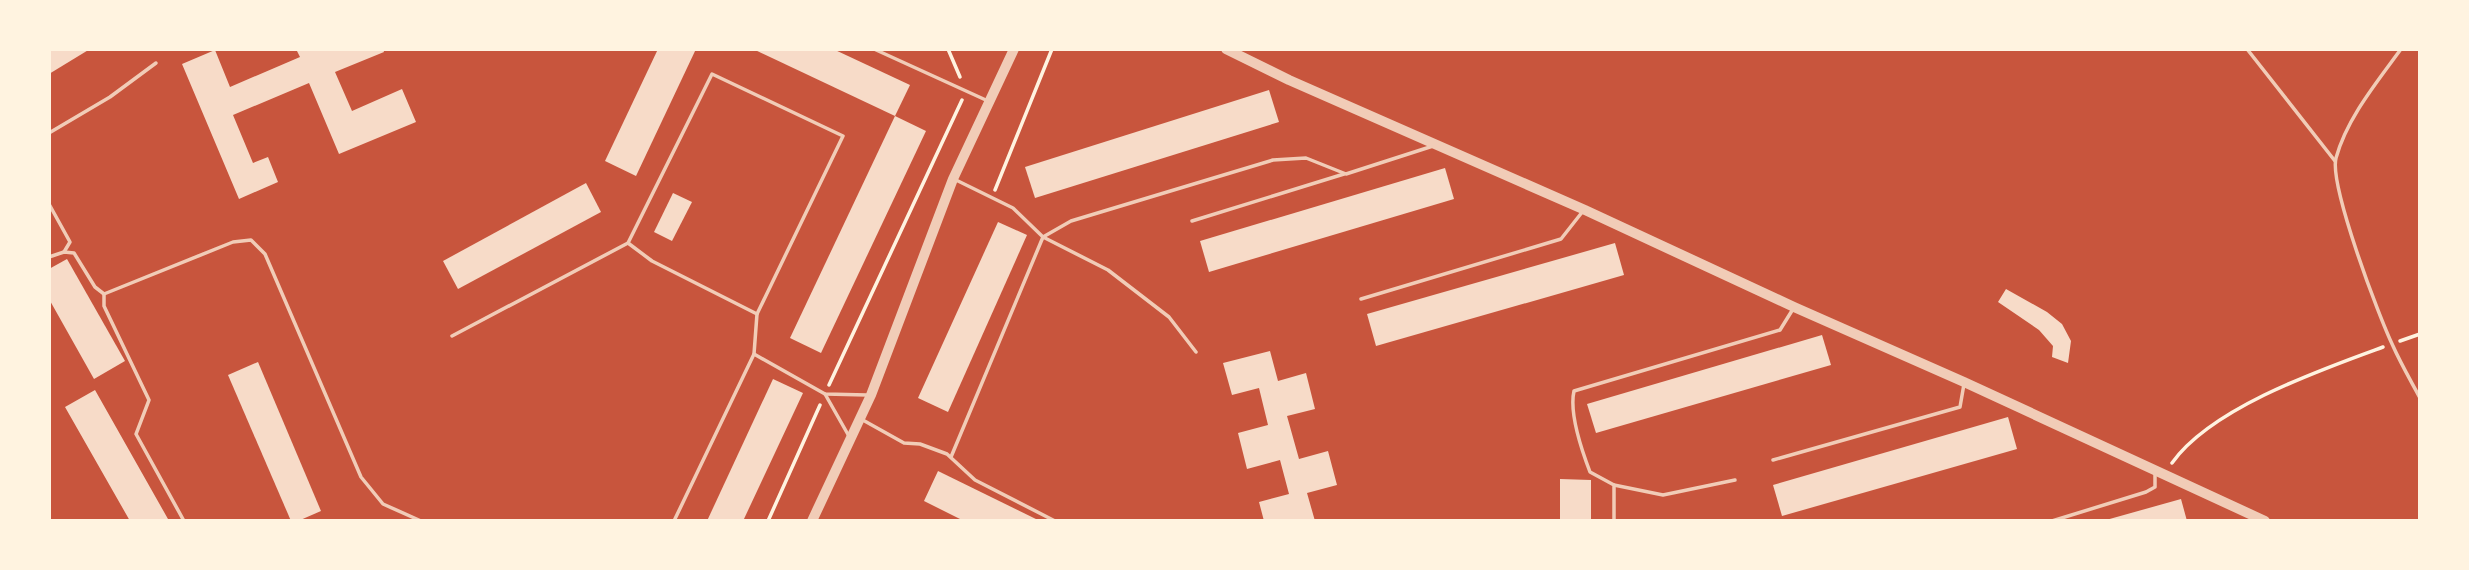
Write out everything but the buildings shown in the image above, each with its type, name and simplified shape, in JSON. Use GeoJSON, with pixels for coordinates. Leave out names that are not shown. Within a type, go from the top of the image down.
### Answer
{"type":"FeatureCollection","features":[{"type":"Feature","properties":{"kind":"street"},"geometry":{"type":"LineString","coordinates":[[812,521],[871,395],[954,178],[1014,49]]}},
{"type":"Feature","properties":{"kind":"street"},"geometry":{"type":"LineString","coordinates":[[1226,49],[1289,80],[1584,210],[2265,521]]}},
{"type":"Feature","properties":{"kind":"lane"},"geometry":{"type":"LineString","coordinates":[[874,49],[990,102]]}},
{"type":"Feature","properties":{"kind":"lane"},"geometry":{"type":"LineString","coordinates":[[2247,49],[2335,161]]}},
{"type":"Feature","properties":{"kind":"lane"},"geometry":{"type":"LineString","coordinates":[[2401,49],[2351,121],[2335,161],[2339,189],[2354,242],[2392,344],[2420,398]]}},
{"type":"Feature","properties":{"kind":"lane"},"geometry":{"type":"LineString","coordinates":[[49,133],[110,97],[156,64]]}},
{"type":"Feature","properties":{"kind":"lane"},"geometry":{"type":"LineString","coordinates":[[452,337],[628,243],[712,74],[843,136],[757,314],[754,354],[674,521]]}},
{"type":"Feature","properties":{"kind":"lane"},"geometry":{"type":"LineString","coordinates":[[1192,221],[1438,145]]}},
{"type":"Feature","properties":{"kind":"lane"},"geometry":{"type":"LineString","coordinates":[[951,457],[1043,237],[1071,221],[1273,160],[1306,158],[1346,174]]}},
{"type":"Feature","properties":{"kind":"lane"},"geometry":{"type":"LineString","coordinates":[[954,178],[1013,208],[1043,237],[1108,270],[1170,317],[1196,352]]}},
{"type":"Feature","properties":{"kind":"lane"},"geometry":{"type":"LineString","coordinates":[[49,204],[70,242],[64,252]]}},
{"type":"Feature","properties":{"kind":"lane"},"geometry":{"type":"LineString","coordinates":[[1361,299],[1561,239],[1584,210]]}},
{"type":"Feature","properties":{"kind":"lane"},"geometry":{"type":"LineString","coordinates":[[104,294],[233,242],[251,240],[265,254],[361,477],[383,504],[421,521]]}},
{"type":"Feature","properties":{"kind":"lane"},"geometry":{"type":"LineString","coordinates":[[628,243],[652,261],[757,314]]}},
{"type":"Feature","properties":{"kind":"lane"},"geometry":{"type":"LineString","coordinates":[[49,257],[64,252],[74,253],[95,287],[104,294]]}},
{"type":"Feature","properties":{"kind":"lane"},"geometry":{"type":"LineString","coordinates":[[104,294],[104,306],[149,400],[136,434],[184,521]]}},
{"type":"Feature","properties":{"kind":"lane"},"geometry":{"type":"LineString","coordinates":[[1735,480],[1663,495],[1614,485],[1590,472],[1572,402],[1574,391],[1780,330],[1794,307]]}},
{"type":"Feature","properties":{"kind":"lane"},"geometry":{"type":"LineString","coordinates":[[754,354],[825,394],[871,395]]}},
{"type":"Feature","properties":{"kind":"lane"},"geometry":{"type":"LineString","coordinates":[[1773,460],[1960,407],[1964,382]]}},
{"type":"Feature","properties":{"kind":"lane"},"geometry":{"type":"LineString","coordinates":[[825,394],[850,439]]}},
{"type":"Feature","properties":{"kind":"lane"},"geometry":{"type":"LineString","coordinates":[[860,418],[904,443],[920,444],[947,454],[975,480],[1055,521]]}},
{"type":"Feature","properties":{"kind":"lane"},"geometry":{"type":"LineString","coordinates":[[2052,521],[2155,487],[2160,471]]}},
{"type":"Feature","properties":{"kind":"lane"},"geometry":{"type":"LineString","coordinates":[[1614,485],[1614,521]]}},
{"type":"Feature","properties":{"kind":"path"},"geometry":{"type":"LineString","coordinates":[[768,521],[966,91],[948,49]]}},
{"type":"Feature","properties":{"kind":"path"},"geometry":{"type":"LineString","coordinates":[[992,197],[1052,49]]}},
{"type":"Feature","properties":{"kind":"path"},"geometry":{"type":"LineString","coordinates":[[2160,471],[2222,416],[2327,368],[2420,334]]}}]}
